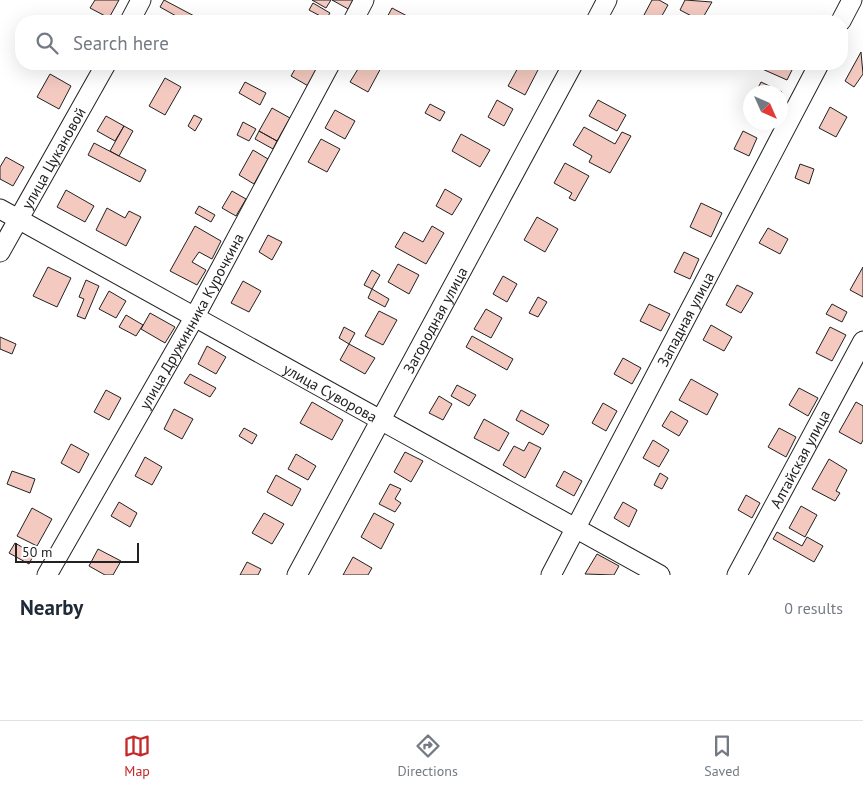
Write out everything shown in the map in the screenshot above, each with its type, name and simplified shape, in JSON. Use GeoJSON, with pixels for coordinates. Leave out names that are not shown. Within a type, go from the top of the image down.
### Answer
{"type":"FeatureCollection","features":[{"type":"Feature","properties":{"kind":"street"},"geometry":{"type":"LineString","coordinates":[[133,15],[142,0]]}},
{"type":"Feature","properties":{"kind":"street"},"geometry":{"type":"LineString","coordinates":[[356,15],[364,0]]}},
{"type":"Feature","properties":{"kind":"street"},"geometry":{"type":"LineString","coordinates":[[599,15],[607,0]]}},
{"type":"Feature","properties":{"kind":"street"},"geometry":{"type":"LineString","coordinates":[[844,15],[852,0]]}},
{"type":"Feature","properties":{"kind":"street","name":"улица Цукановой"},"geometry":{"type":"LineString","coordinates":[[0,252],[103,70]]}},
{"type":"Feature","properties":{"kind":"street","name":"улица Дружинника Курочкина"},"geometry":{"type":"LineString","coordinates":[[47,575],[194,318],[327,70]]}},
{"type":"Feature","properties":{"kind":"street","name":"Загородная улица"},"geometry":{"type":"LineString","coordinates":[[297,575],[569,70]]}},
{"type":"Feature","properties":{"kind":"street","name":"Западная улица"},"geometry":{"type":"LineString","coordinates":[[551,575],[816,70]]}},
{"type":"Feature","properties":{"kind":"street","name":"улица Суворова"},"geometry":{"type":"LineString","coordinates":[[0,209],[379,421],[660,575]]}},
{"type":"Feature","properties":{"kind":"street","name":"Алтайская улица"},"geometry":{"type":"LineString","coordinates":[[737,575],[863,341]]}},
{"type":"Feature","properties":{"kind":"building"},"geometry":{"type":"Polygon","coordinates":[[[95,0],[119,0],[111,15],[103,15],[90,8],[95,0]]]}},
{"type":"Feature","properties":{"kind":"building"},"geometry":{"type":"Polygon","coordinates":[[[164,0],[192,15],[174,15],[160,7],[164,0]]]}},
{"type":"Feature","properties":{"kind":"building"},"geometry":{"type":"Polygon","coordinates":[[[312,0],[331,0],[326,8],[312,0]]]}},
{"type":"Feature","properties":{"kind":"building"},"geometry":{"type":"Polygon","coordinates":[[[332,0],[356,0],[350,10],[332,0]]]}},
{"type":"Feature","properties":{"kind":"building"},"geometry":{"type":"Polygon","coordinates":[[[652,0],[659,0],[668,5],[662,15],[644,15],[652,0]]]}},
{"type":"Feature","properties":{"kind":"building"},"geometry":{"type":"Polygon","coordinates":[[[685,0],[712,2],[704,15],[690,15],[680,10],[685,0]]]}},
{"type":"Feature","properties":{"kind":"building"},"geometry":{"type":"Polygon","coordinates":[[[313,3],[330,13],[329,15],[318,15],[309,10],[313,3]]]}},
{"type":"Feature","properties":{"kind":"building"},"geometry":{"type":"Polygon","coordinates":[[[392,8],[405,15],[388,15],[392,8]]]}},
{"type":"Feature","properties":{"kind":"building"},"geometry":{"type":"Polygon","coordinates":[[[861,52],[863,74],[854,87],[845,81],[861,52]]]}},
{"type":"Feature","properties":{"kind":"building"},"geometry":{"type":"Polygon","coordinates":[[[294,70],[320,70],[310,87],[291,76],[294,70]]]}},
{"type":"Feature","properties":{"kind":"building"},"geometry":{"type":"Polygon","coordinates":[[[357,70],[380,70],[368,92],[350,82],[357,70]]]}},
{"type":"Feature","properties":{"kind":"building"},"geometry":{"type":"Polygon","coordinates":[[[517,70],[538,70],[525,95],[508,86],[517,70]]]}},
{"type":"Feature","properties":{"kind":"building"},"geometry":{"type":"Polygon","coordinates":[[[764,70],[792,70],[787,80],[764,70]]]}},
{"type":"Feature","properties":{"kind":"building"},"geometry":{"type":"Polygon","coordinates":[[[50,74],[71,86],[59,109],[37,97],[50,74]]]}},
{"type":"Feature","properties":{"kind":"building"},"geometry":{"type":"Polygon","coordinates":[[[165,78],[181,87],[165,115],[149,106],[165,78]]]}},
{"type":"Feature","properties":{"kind":"building"},"geometry":{"type":"Polygon","coordinates":[[[245,82],[266,93],[260,105],[239,93],[245,82]]]}},
{"type":"Feature","properties":{"kind":"building"},"geometry":{"type":"Polygon","coordinates":[[[497,100],[513,109],[504,126],[488,117],[497,100]]]}},
{"type":"Feature","properties":{"kind":"building"},"geometry":{"type":"Polygon","coordinates":[[[598,100],[626,115],[617,131],[589,116],[598,100]]]}},
{"type":"Feature","properties":{"kind":"building"},"geometry":{"type":"Polygon","coordinates":[[[430,104],[445,112],[440,121],[425,113],[430,104]]]}},
{"type":"Feature","properties":{"kind":"building"},"geometry":{"type":"Polygon","coordinates":[[[830,107],[847,117],[836,137],[819,128],[830,107]]]}},
{"type":"Feature","properties":{"kind":"building"},"geometry":{"type":"Polygon","coordinates":[[[272,108],[290,118],[277,141],[259,131],[272,108]]]}},
{"type":"Feature","properties":{"kind":"building"},"geometry":{"type":"Polygon","coordinates":[[[335,110],[355,121],[345,139],[325,128],[335,110]]]}},
{"type":"Feature","properties":{"kind":"building"},"geometry":{"type":"Polygon","coordinates":[[[194,115],[202,119],[195,131],[188,126],[194,115]]]}},
{"type":"Feature","properties":{"kind":"building"},"geometry":{"type":"Polygon","coordinates":[[[106,116],[124,126],[115,141],[97,131],[106,116]]]}},
{"type":"Feature","properties":{"kind":"building"},"geometry":{"type":"Polygon","coordinates":[[[243,122],[256,129],[249,141],[237,135],[243,122]]]}},
{"type":"Feature","properties":{"kind":"building"},"geometry":{"type":"Polygon","coordinates":[[[124,126],[133,131],[119,156],[110,151],[124,126]]]}},
{"type":"Feature","properties":{"kind":"building"},"geometry":{"type":"Polygon","coordinates":[[[584,127],[615,144],[622,132],[631,136],[610,173],[589,162],[592,156],[573,145],[584,127]]]}},
{"type":"Feature","properties":{"kind":"building"},"geometry":{"type":"Polygon","coordinates":[[[259,131],[277,141],[273,149],[255,139],[259,131]]]}},
{"type":"Feature","properties":{"kind":"building"},"geometry":{"type":"Polygon","coordinates":[[[743,131],[757,138],[749,156],[734,149],[743,131]]]}},
{"type":"Feature","properties":{"kind":"building"},"geometry":{"type":"Polygon","coordinates":[[[461,134],[490,150],[480,167],[452,151],[461,134]]]}},
{"type":"Feature","properties":{"kind":"building"},"geometry":{"type":"Polygon","coordinates":[[[321,139],[340,149],[327,172],[308,162],[321,139]]]}},
{"type":"Feature","properties":{"kind":"building"},"geometry":{"type":"Polygon","coordinates":[[[94,143],[146,170],[140,182],[88,155],[94,143]]]}},
{"type":"Feature","properties":{"kind":"building"},"geometry":{"type":"Polygon","coordinates":[[[253,150],[268,159],[254,184],[239,175],[253,150]]]}},
{"type":"Feature","properties":{"kind":"building"},"geometry":{"type":"Polygon","coordinates":[[[6,157],[24,167],[13,186],[0,179],[0,167],[6,157]]]}},
{"type":"Feature","properties":{"kind":"building"},"geometry":{"type":"Polygon","coordinates":[[[565,163],[589,176],[575,201],[569,198],[572,193],[554,183],[565,163]]]}},
{"type":"Feature","properties":{"kind":"building"},"geometry":{"type":"Polygon","coordinates":[[[800,164],[814,169],[809,184],[795,178],[800,164]]]}},
{"type":"Feature","properties":{"kind":"building"},"geometry":{"type":"Polygon","coordinates":[[[445,189],[462,199],[452,215],[436,206],[445,189]]]}},
{"type":"Feature","properties":{"kind":"building"},"geometry":{"type":"Polygon","coordinates":[[[66,190],[94,206],[85,222],[57,207],[66,190]]]}},
{"type":"Feature","properties":{"kind":"building"},"geometry":{"type":"Polygon","coordinates":[[[232,191],[246,199],[236,216],[222,208],[232,191]]]}},
{"type":"Feature","properties":{"kind":"building"},"geometry":{"type":"Polygon","coordinates":[[[701,203],[722,213],[711,237],[690,227],[701,203]]]}},
{"type":"Feature","properties":{"kind":"building"},"geometry":{"type":"Polygon","coordinates":[[[199,206],[215,215],[211,222],[195,213],[199,206]]]}},
{"type":"Feature","properties":{"kind":"building"},"geometry":{"type":"Polygon","coordinates":[[[107,208],[125,218],[129,211],[141,217],[126,246],[96,230],[107,208]]]}},
{"type":"Feature","properties":{"kind":"building"},"geometry":{"type":"Polygon","coordinates":[[[537,217],[558,229],[545,252],[524,240],[537,217]]]}},
{"type":"Feature","properties":{"kind":"building"},"geometry":{"type":"Polygon","coordinates":[[[195,226],[221,241],[212,259],[199,252],[192,262],[206,270],[197,285],[170,271],[195,226]]]}},
{"type":"Feature","properties":{"kind":"building"},"geometry":{"type":"Polygon","coordinates":[[[432,226],[444,233],[426,264],[395,247],[404,232],[423,242],[432,226]]]}},
{"type":"Feature","properties":{"kind":"building"},"geometry":{"type":"Polygon","coordinates":[[[768,228],[788,239],[780,254],[759,243],[768,228]]]}},
{"type":"Feature","properties":{"kind":"building"},"geometry":{"type":"Polygon","coordinates":[[[268,235],[282,242],[272,260],[259,252],[268,235]]]}},
{"type":"Feature","properties":{"kind":"building"},"geometry":{"type":"Polygon","coordinates":[[[684,252],[699,259],[690,279],[674,272],[684,252]]]}},
{"type":"Feature","properties":{"kind":"building"},"geometry":{"type":"Polygon","coordinates":[[[398,264],[419,275],[409,294],[388,282],[398,264]]]}},
{"type":"Feature","properties":{"kind":"building"},"geometry":{"type":"Polygon","coordinates":[[[48,267],[71,278],[57,307],[33,296],[48,267]]]}},
{"type":"Feature","properties":{"kind":"building"},"geometry":{"type":"Polygon","coordinates":[[[863,267],[863,297],[850,290],[863,267]]]}},
{"type":"Feature","properties":{"kind":"building"},"geometry":{"type":"Polygon","coordinates":[[[372,270],[380,275],[372,289],[364,285],[372,270]]]}},
{"type":"Feature","properties":{"kind":"building"},"geometry":{"type":"Polygon","coordinates":[[[503,276],[517,284],[507,302],[493,294],[503,276]]]}},
{"type":"Feature","properties":{"kind":"building"},"geometry":{"type":"Polygon","coordinates":[[[86,280],[99,286],[85,319],[77,316],[84,299],[79,297],[86,280]]]}},
{"type":"Feature","properties":{"kind":"building"},"geometry":{"type":"Polygon","coordinates":[[[243,281],[261,291],[249,312],[231,303],[243,281]]]}},
{"type":"Feature","properties":{"kind":"building"},"geometry":{"type":"Polygon","coordinates":[[[737,285],[753,293],[741,313],[726,305],[737,285]]]}},
{"type":"Feature","properties":{"kind":"building"},"geometry":{"type":"Polygon","coordinates":[[[372,289],[389,299],[385,307],[368,298],[372,289]]]}},
{"type":"Feature","properties":{"kind":"building"},"geometry":{"type":"Polygon","coordinates":[[[109,291],[126,301],[116,318],[99,309],[109,291]]]}},
{"type":"Feature","properties":{"kind":"building"},"geometry":{"type":"Polygon","coordinates":[[[538,297],[547,302],[538,317],[529,313],[538,297]]]}},
{"type":"Feature","properties":{"kind":"building"},"geometry":{"type":"Polygon","coordinates":[[[649,304],[670,314],[661,331],[640,321],[649,304]]]}},
{"type":"Feature","properties":{"kind":"building"},"geometry":{"type":"Polygon","coordinates":[[[832,304],[847,312],[842,322],[826,314],[832,304]]]}},
{"type":"Feature","properties":{"kind":"building"},"geometry":{"type":"Polygon","coordinates":[[[486,309],[502,318],[491,338],[474,329],[486,309]]]}},
{"type":"Feature","properties":{"kind":"building"},"geometry":{"type":"Polygon","coordinates":[[[379,311],[397,320],[383,345],[365,336],[379,311]]]}},
{"type":"Feature","properties":{"kind":"building"},"geometry":{"type":"Polygon","coordinates":[[[150,313],[175,327],[165,343],[141,329],[150,313]]]}},
{"type":"Feature","properties":{"kind":"building"},"geometry":{"type":"Polygon","coordinates":[[[126,315],[143,325],[136,336],[119,327],[126,315]]]}},
{"type":"Feature","properties":{"kind":"building"},"geometry":{"type":"Polygon","coordinates":[[[711,325],[732,337],[724,351],[703,340],[711,325]]]}},
{"type":"Feature","properties":{"kind":"building"},"geometry":{"type":"Polygon","coordinates":[[[344,327],[355,333],[349,344],[339,338],[344,327]]]}},
{"type":"Feature","properties":{"kind":"building"},"geometry":{"type":"Polygon","coordinates":[[[830,327],[846,335],[832,361],[816,353],[830,327]]]}},
{"type":"Feature","properties":{"kind":"building"},"geometry":{"type":"Polygon","coordinates":[[[472,336],[513,359],[507,370],[466,347],[472,336]]]}},
{"type":"Feature","properties":{"kind":"building"},"geometry":{"type":"Polygon","coordinates":[[[0,337],[16,344],[12,354],[0,349],[0,337]]]}},
{"type":"Feature","properties":{"kind":"building"},"geometry":{"type":"Polygon","coordinates":[[[349,344],[375,358],[365,374],[340,360],[349,344]]]}},
{"type":"Feature","properties":{"kind":"building"},"geometry":{"type":"Polygon","coordinates":[[[207,346],[226,357],[216,374],[198,364],[207,346]]]}},
{"type":"Feature","properties":{"kind":"building"},"geometry":{"type":"Polygon","coordinates":[[[623,358],[641,368],[632,384],[614,374],[623,358]]]}},
{"type":"Feature","properties":{"kind":"building"},"geometry":{"type":"Polygon","coordinates":[[[190,374],[216,388],[210,397],[184,383],[190,374]]]}},
{"type":"Feature","properties":{"kind":"building"},"geometry":{"type":"Polygon","coordinates":[[[691,379],[718,394],[707,415],[679,400],[691,379]]]}},
{"type":"Feature","properties":{"kind":"building"},"geometry":{"type":"Polygon","coordinates":[[[457,385],[476,395],[469,406],[451,396],[457,385]]]}},
{"type":"Feature","properties":{"kind":"building"},"geometry":{"type":"Polygon","coordinates":[[[799,388],[818,398],[808,416],[789,405],[799,388]]]}},
{"type":"Feature","properties":{"kind":"building"},"geometry":{"type":"Polygon","coordinates":[[[106,390],[121,398],[109,420],[94,412],[106,390]]]}},
{"type":"Feature","properties":{"kind":"building"},"geometry":{"type":"Polygon","coordinates":[[[439,396],[452,404],[443,420],[429,413],[439,396]]]}},
{"type":"Feature","properties":{"kind":"building"},"geometry":{"type":"Polygon","coordinates":[[[312,402],[343,420],[332,440],[300,423],[312,402]]]}},
{"type":"Feature","properties":{"kind":"building"},"geometry":{"type":"Polygon","coordinates":[[[856,402],[863,406],[863,440],[861,444],[839,432],[856,402]]]}},
{"type":"Feature","properties":{"kind":"building"},"geometry":{"type":"Polygon","coordinates":[[[603,403],[617,411],[606,431],[592,423],[603,403]]]}},
{"type":"Feature","properties":{"kind":"building"},"geometry":{"type":"Polygon","coordinates":[[[174,409],[193,419],[182,439],[164,429],[174,409]]]}},
{"type":"Feature","properties":{"kind":"building"},"geometry":{"type":"Polygon","coordinates":[[[521,410],[549,425],[543,435],[516,420],[521,410]]]}},
{"type":"Feature","properties":{"kind":"building"},"geometry":{"type":"Polygon","coordinates":[[[671,411],[688,421],[679,436],[662,426],[671,411]]]}},
{"type":"Feature","properties":{"kind":"building"},"geometry":{"type":"Polygon","coordinates":[[[484,419],[509,433],[499,451],[474,438],[484,419]]]}},
{"type":"Feature","properties":{"kind":"building"},"geometry":{"type":"Polygon","coordinates":[[[244,428],[257,435],[252,444],[239,436],[244,428]]]}},
{"type":"Feature","properties":{"kind":"building"},"geometry":{"type":"Polygon","coordinates":[[[779,428],[796,437],[786,457],[768,447],[779,428]]]}},
{"type":"Feature","properties":{"kind":"building"},"geometry":{"type":"Polygon","coordinates":[[[653,440],[669,450],[659,467],[643,458],[653,440]]]}},
{"type":"Feature","properties":{"kind":"building"},"geometry":{"type":"Polygon","coordinates":[[[529,442],[541,448],[525,478],[503,465],[514,446],[524,451],[529,442]]]}},
{"type":"Feature","properties":{"kind":"building"},"geometry":{"type":"Polygon","coordinates":[[[71,444],[89,454],[79,473],[61,463],[71,444]]]}},
{"type":"Feature","properties":{"kind":"building"},"geometry":{"type":"Polygon","coordinates":[[[405,452],[423,461],[411,482],[394,472],[405,452]]]}},
{"type":"Feature","properties":{"kind":"building"},"geometry":{"type":"Polygon","coordinates":[[[296,454],[316,466],[308,480],[288,469],[296,454]]]}},
{"type":"Feature","properties":{"kind":"building"},"geometry":{"type":"Polygon","coordinates":[[[145,457],[162,467],[152,485],[135,476],[145,457]]]}},
{"type":"Feature","properties":{"kind":"building"},"geometry":{"type":"Polygon","coordinates":[[[829,459],[847,470],[836,491],[840,493],[835,501],[812,489],[829,459]]]}},
{"type":"Feature","properties":{"kind":"building"},"geometry":{"type":"Polygon","coordinates":[[[12,471],[35,479],[30,493],[7,484],[12,471]]]}},
{"type":"Feature","properties":{"kind":"building"},"geometry":{"type":"Polygon","coordinates":[[[564,471],[582,481],[574,496],[556,486],[564,471]]]}},
{"type":"Feature","properties":{"kind":"building"},"geometry":{"type":"Polygon","coordinates":[[[660,473],[668,478],[662,489],[654,485],[660,473]]]}},
{"type":"Feature","properties":{"kind":"building"},"geometry":{"type":"Polygon","coordinates":[[[276,475],[301,489],[292,506],[267,492],[276,475]]]}},
{"type":"Feature","properties":{"kind":"building"},"geometry":{"type":"Polygon","coordinates":[[[390,484],[401,489],[395,499],[401,503],[395,512],[379,504],[390,484]]]}},
{"type":"Feature","properties":{"kind":"building"},"geometry":{"type":"Polygon","coordinates":[[[746,495],[760,503],[752,518],[738,510],[746,495]]]}},
{"type":"Feature","properties":{"kind":"building"},"geometry":{"type":"Polygon","coordinates":[[[119,502],[137,513],[130,527],[111,516],[119,502]]]}},
{"type":"Feature","properties":{"kind":"building"},"geometry":{"type":"Polygon","coordinates":[[[623,502],[637,510],[629,527],[614,518],[623,502]]]}},
{"type":"Feature","properties":{"kind":"building"},"geometry":{"type":"Polygon","coordinates":[[[801,506],[817,515],[805,537],[789,528],[801,506]]]}},
{"type":"Feature","properties":{"kind":"building"},"geometry":{"type":"Polygon","coordinates":[[[32,508],[52,519],[37,546],[17,536],[32,508]]]}},
{"type":"Feature","properties":{"kind":"building"},"geometry":{"type":"Polygon","coordinates":[[[264,513],[284,524],[272,544],[252,533],[264,513]]]}},
{"type":"Feature","properties":{"kind":"building"},"geometry":{"type":"Polygon","coordinates":[[[374,513],[394,524],[381,549],[361,537],[374,513]]]}},
{"type":"Feature","properties":{"kind":"building"},"geometry":{"type":"Polygon","coordinates":[[[777,532],[802,546],[807,537],[823,546],[814,562],[773,539],[777,532]]]}},
{"type":"Feature","properties":{"kind":"building"},"geometry":{"type":"Polygon","coordinates":[[[15,543],[34,554],[29,564],[9,553],[15,543]]]}},
{"type":"Feature","properties":{"kind":"building"},"geometry":{"type":"Polygon","coordinates":[[[98,549],[121,561],[113,575],[105,575],[89,566],[98,549]]]}},
{"type":"Feature","properties":{"kind":"building"},"geometry":{"type":"Polygon","coordinates":[[[597,554],[619,566],[614,575],[585,574],[597,554]]]}},
{"type":"Feature","properties":{"kind":"building"},"geometry":{"type":"Polygon","coordinates":[[[353,557],[372,568],[368,575],[343,575],[353,557]]]}},
{"type":"Feature","properties":{"kind":"building"},"geometry":{"type":"Polygon","coordinates":[[[247,562],[261,569],[258,575],[240,575],[247,562]]]}}]}
